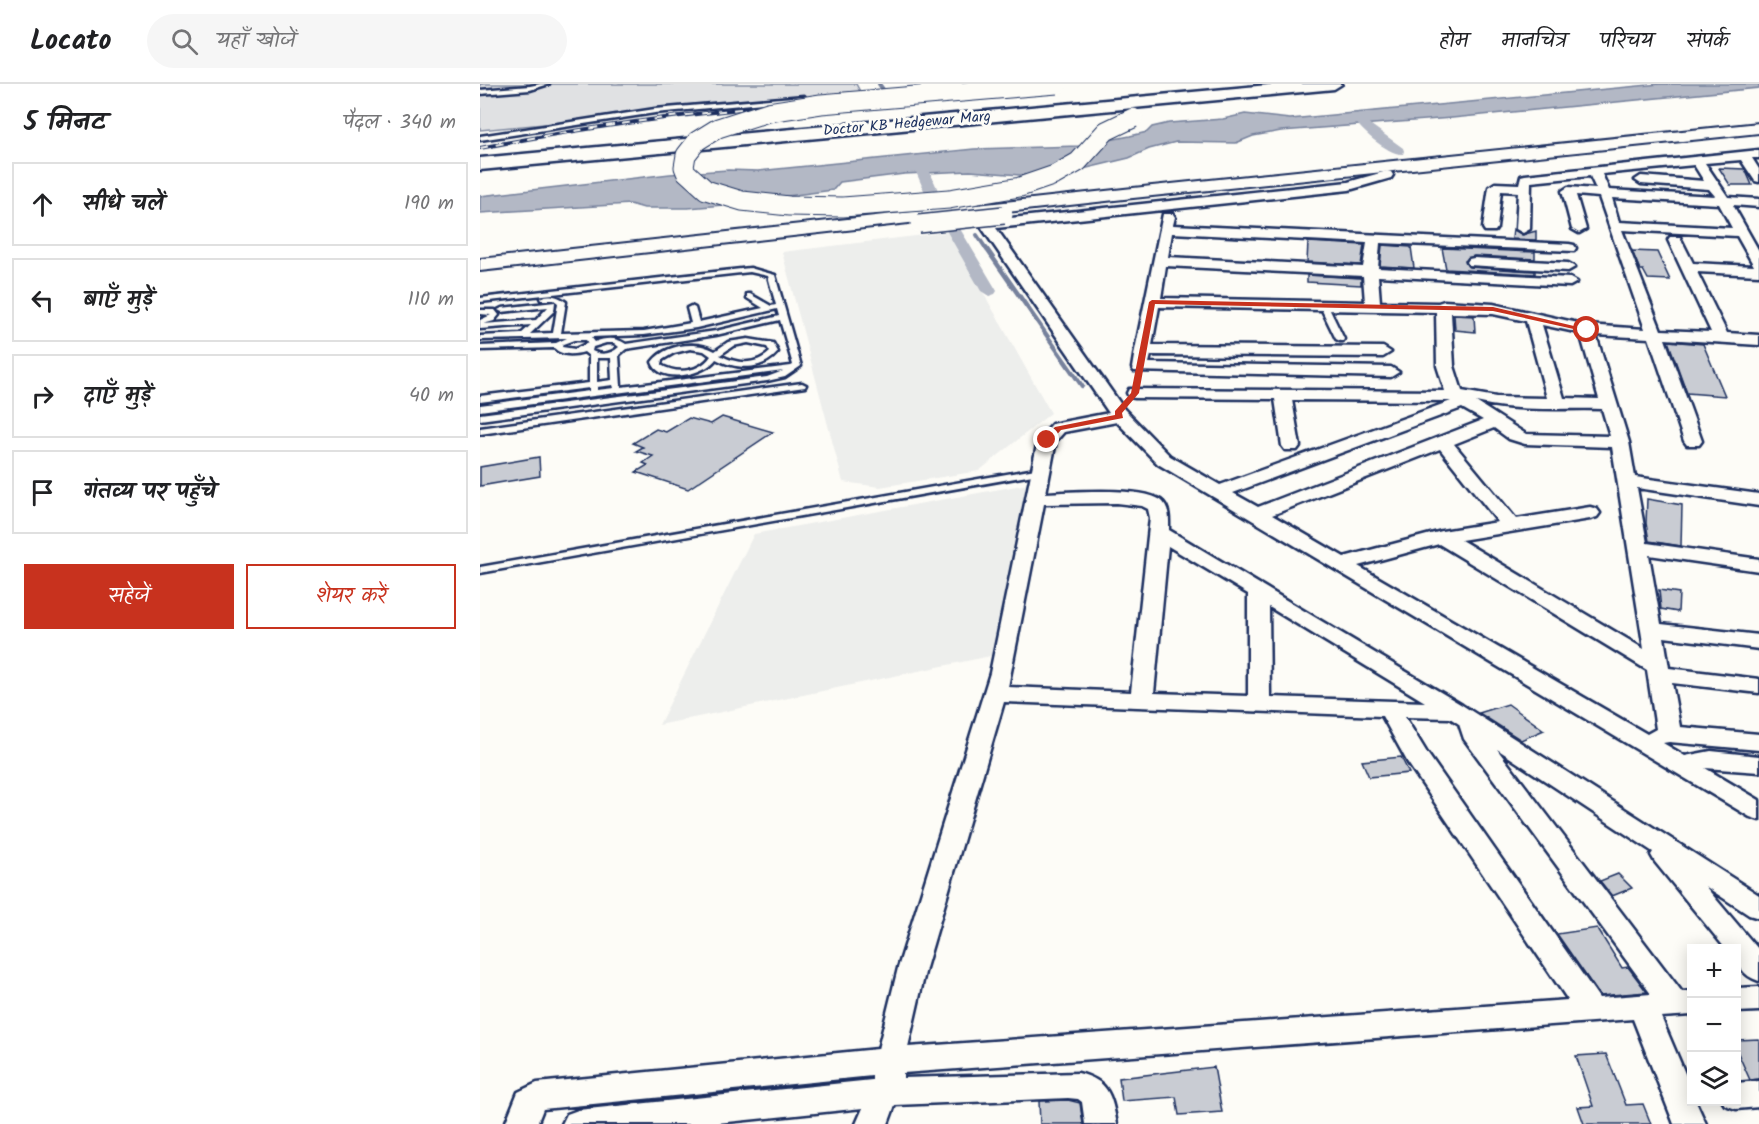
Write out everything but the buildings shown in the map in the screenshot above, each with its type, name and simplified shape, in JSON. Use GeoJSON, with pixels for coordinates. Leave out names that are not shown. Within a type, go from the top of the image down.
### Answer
{"type":"FeatureCollection","features":[{"type":"Feature","properties":{"kind":"highway"},"geometry":{"type":"LineString","coordinates":[[1057,84],[824,104],[773,112],[728,125],[702,138],[684,156],[684,166],[689,177],[715,193],[786,208],[844,208],[956,198],[1003,191],[1058,174],[1079,161],[1102,134],[1133,118],[1183,105],[1253,98],[1328,85]]}},
{"type":"Feature","properties":{"kind":"highway","name":"Doctor KB Hedgewar Marg"},"geometry":{"type":"LineString","coordinates":[[480,150],[1200,84]]}},
{"type":"Feature","properties":{"kind":"highway","name":"Doctor KB Hedgewar Marg"},"geometry":{"type":"LineString","coordinates":[[480,164],[1334,84]]}},
{"type":"Feature","properties":{"kind":"main road"},"geometry":{"type":"LineString","coordinates":[[480,273],[1010,210],[1759,128]]}},
{"type":"Feature","properties":{"kind":"main road"},"geometry":{"type":"LineString","coordinates":[[480,264],[924,220],[951,213],[1010,210],[1387,175],[1759,136]]}},
{"type":"Feature","properties":{"kind":"street"},"geometry":{"type":"LineString","coordinates":[[1523,229],[1525,179],[1759,154]]}},
{"type":"Feature","properties":{"kind":"street"},"geometry":{"type":"LineString","coordinates":[[1744,155],[1759,178]]}},
{"type":"Feature","properties":{"kind":"street"},"geometry":{"type":"LineString","coordinates":[[1697,160],[1724,201],[1759,264]]}},
{"type":"Feature","properties":{"kind":"street"},"geometry":{"type":"LineString","coordinates":[[1637,167],[1650,212]]}},
{"type":"Feature","properties":{"kind":"street"},"geometry":{"type":"LineString","coordinates":[[1594,171],[1606,193],[1614,226],[1656,333],[1693,441]]}},
{"type":"Feature","properties":{"kind":"street"},"geometry":{"type":"LineString","coordinates":[[987,225],[1349,186],[1387,175]]}},
{"type":"Feature","properties":{"kind":"street"},"geometry":{"type":"LineString","coordinates":[[1641,180],[1713,185]]}},
{"type":"Feature","properties":{"kind":"street"},"geometry":{"type":"LineString","coordinates":[[1490,228],[1494,187],[1526,188]]}},
{"type":"Feature","properties":{"kind":"street"},"geometry":{"type":"LineString","coordinates":[[1579,230],[1568,191],[1606,193],[1650,212],[1741,232]]}},
{"type":"Feature","properties":{"kind":"street"},"geometry":{"type":"LineString","coordinates":[[1614,226],[1650,212],[1724,201],[1759,203]]}},
{"type":"Feature","properties":{"kind":"street"},"geometry":{"type":"LineString","coordinates":[[872,1124],[888,1076],[912,968],[1001,673],[1047,440],[1058,433],[1118,419],[1135,393],[1171,204]]}},
{"type":"Feature","properties":{"kind":"street"},"geometry":{"type":"LineString","coordinates":[[1010,210],[983,215],[987,225],[1118,419],[1164,460],[1759,811]]}},
{"type":"Feature","properties":{"kind":"street"},"geometry":{"type":"LineString","coordinates":[[1166,229],[1569,248]]}},
{"type":"Feature","properties":{"kind":"street"},"geometry":{"type":"LineString","coordinates":[[1373,305],[1374,238]]}},
{"type":"Feature","properties":{"kind":"street"},"geometry":{"type":"LineString","coordinates":[[1676,240],[1720,338]]}},
{"type":"Feature","properties":{"kind":"street"},"geometry":{"type":"LineString","coordinates":[[1160,261],[1375,262],[1570,282]]}},
{"type":"Feature","properties":{"kind":"street"},"geometry":{"type":"LineString","coordinates":[[1464,262],[1568,267]]}},
{"type":"Feature","properties":{"kind":"street"},"geometry":{"type":"LineString","coordinates":[[1688,267],[1759,271]]}},
{"type":"Feature","properties":{"kind":"street"},"geometry":{"type":"LineString","coordinates":[[1152,302],[1444,306],[1493,309],[1587,330],[1759,340]]}},
{"type":"Feature","properties":{"kind":"street"},"geometry":{"type":"LineString","coordinates":[[1444,306],[1443,353],[1458,396],[1496,421],[1508,433],[1525,439],[1620,442]]}},
{"type":"Feature","properties":{"kind":"street"},"geometry":{"type":"LineString","coordinates":[[1533,319],[1557,405]]}},
{"type":"Feature","properties":{"kind":"street"},"geometry":{"type":"LineString","coordinates":[[1587,330],[1620,442],[1669,734]]}},
{"type":"Feature","properties":{"kind":"street"},"geometry":{"type":"LineString","coordinates":[[1143,350],[1383,352]]}},
{"type":"Feature","properties":{"kind":"street"},"geometry":{"type":"LineString","coordinates":[[1140,369],[1391,372]]}},
{"type":"Feature","properties":{"kind":"street"},"geometry":{"type":"LineString","coordinates":[[1135,393],[1458,396],[1496,402],[1557,405],[1609,404]]}},
{"type":"Feature","properties":{"kind":"street"},"geometry":{"type":"LineString","coordinates":[[1283,394],[1291,446]]}},
{"type":"Feature","properties":{"kind":"street"},"geometry":{"type":"LineString","coordinates":[[1220,491],[1458,396]]}},
{"type":"Feature","properties":{"kind":"street"},"geometry":{"type":"LineString","coordinates":[[1258,514],[1496,421]]}},
{"type":"Feature","properties":{"kind":"street"},"geometry":{"type":"LineString","coordinates":[[1443,442],[1510,525]]}},
{"type":"Feature","properties":{"kind":"street"},"geometry":{"type":"LineString","coordinates":[[1626,481],[1759,500]]}},
{"type":"Feature","properties":{"kind":"street"},"geometry":{"type":"LineString","coordinates":[[1035,499],[1129,497],[1149,500],[1156,505],[1159,512],[1159,532],[1142,699]]}},
{"type":"Feature","properties":{"kind":"street"},"geometry":{"type":"LineString","coordinates":[[1341,564],[1442,537],[1590,513]]}},
{"type":"Feature","properties":{"kind":"street"},"geometry":{"type":"LineString","coordinates":[[1159,532],[1258,590],[1462,716],[1759,908]]}},
{"type":"Feature","properties":{"kind":"street"},"geometry":{"type":"LineString","coordinates":[[1442,537],[1658,670],[1759,686]]}},
{"type":"Feature","properties":{"kind":"street"},"geometry":{"type":"LineString","coordinates":[[1639,548],[1759,565]]}},
{"type":"Feature","properties":{"kind":"street"},"geometry":{"type":"LineString","coordinates":[[1258,590],[1258,704]]}},
{"type":"Feature","properties":{"kind":"street"},"geometry":{"type":"LineString","coordinates":[[1651,629],[1759,642]]}},
{"type":"Feature","properties":{"kind":"street"},"geometry":{"type":"LineString","coordinates":[[995,694],[1390,710],[1462,716]]}},
{"type":"Feature","properties":{"kind":"street"},"geometry":{"type":"LineString","coordinates":[[1390,710],[1417,757],[1591,1010]]}},
{"type":"Feature","properties":{"kind":"street"},"geometry":{"type":"LineString","coordinates":[[524,1115],[531,1098],[537,1096],[888,1076],[1591,1010],[1646,1016],[1683,1003],[1483,748],[1462,716]]}},
{"type":"Feature","properties":{"kind":"street"},"geometry":{"type":"LineString","coordinates":[[1642,742],[1669,734],[1759,742]]}},
{"type":"Feature","properties":{"kind":"street"},"geometry":{"type":"LineString","coordinates":[[1682,765],[1712,759],[1759,764]]}},
{"type":"Feature","properties":{"kind":"street"},"geometry":{"type":"LineString","coordinates":[[1652,840],[1759,970]]}},
{"type":"Feature","properties":{"kind":"street"},"geometry":{"type":"LineString","coordinates":[[1741,1000],[1759,999]]}},
{"type":"Feature","properties":{"kind":"street"},"geometry":{"type":"LineString","coordinates":[[1646,1016],[1687,1108]]}},
{"type":"Feature","properties":{"kind":"street"},"geometry":{"type":"LineString","coordinates":[[578,1124],[888,1076],[1084,1086],[1094,1093],[1099,1102],[1101,1124]]}},
{"type":"Feature","properties":{"kind":"street"},"geometry":{"type":"LineString","coordinates":[[1741,1096],[1759,1094]]}},
{"type":"Feature","properties":{"kind":"lane"},"geometry":{"type":"LineString","coordinates":[[480,92],[530,88],[546,84]]}},
{"type":"Feature","properties":{"kind":"lane"},"geometry":{"type":"LineString","coordinates":[[480,138],[684,108],[825,96],[831,97],[836,106]]}},
{"type":"Feature","properties":{"kind":"lane"},"geometry":{"type":"LineString","coordinates":[[480,300],[750,270],[771,275],[797,366],[782,375],[767,379],[617,390],[480,408]]}},
{"type":"Feature","properties":{"kind":"lane"},"geometry":{"type":"LineString","coordinates":[[750,296],[770,309]]}},
{"type":"Feature","properties":{"kind":"lane"},"geometry":{"type":"LineString","coordinates":[[480,305],[549,297],[560,299],[562,302],[557,335]]}},
{"type":"Feature","properties":{"kind":"lane"},"geometry":{"type":"LineString","coordinates":[[493,307],[502,310],[552,304],[551,309],[524,336]]}},
{"type":"Feature","properties":{"kind":"lane"},"geometry":{"type":"LineString","coordinates":[[1323,304],[1340,339]]}},
{"type":"Feature","properties":{"kind":"lane"},"geometry":{"type":"LineString","coordinates":[[480,338],[557,335],[612,338],[696,326],[780,306]]}},
{"type":"Feature","properties":{"kind":"lane"},"geometry":{"type":"LineString","coordinates":[[691,308],[696,326]]}},
{"type":"Feature","properties":{"kind":"lane"},"geometry":{"type":"LineString","coordinates":[[502,310],[509,324]]}},
{"type":"Feature","properties":{"kind":"lane"},"geometry":{"type":"LineString","coordinates":[[480,312],[492,312],[495,315],[488,321],[480,323]]}},
{"type":"Feature","properties":{"kind":"lane"},"geometry":{"type":"LineString","coordinates":[[558,345],[560,350],[568,352],[591,351],[615,354],[624,347],[716,333],[783,317]]}},
{"type":"Feature","properties":{"kind":"lane"},"geometry":{"type":"LineString","coordinates":[[480,327],[536,322]]}},
{"type":"Feature","properties":{"kind":"lane"},"geometry":{"type":"LineString","coordinates":[[748,341],[765,322]]}},
{"type":"Feature","properties":{"kind":"lane"},"geometry":{"type":"LineString","coordinates":[[480,348],[558,345],[580,336],[591,340],[593,393]]}},
{"type":"Feature","properties":{"kind":"lane"},"geometry":{"type":"LineString","coordinates":[[612,338],[621,342],[624,347]]}},
{"type":"Feature","properties":{"kind":"lane"},"geometry":{"type":"LineString","coordinates":[[591,351],[612,338]]}},
{"type":"Feature","properties":{"kind":"lane"},"geometry":{"type":"LineString","coordinates":[[715,355],[710,364],[703,368],[685,372],[661,369],[656,362],[664,354],[680,348],[699,348],[715,355],[724,362],[740,365],[758,362],[771,356],[774,348],[765,342],[748,341],[731,344],[715,355]]}},
{"type":"Feature","properties":{"kind":"lane"},"geometry":{"type":"LineString","coordinates":[[615,354],[617,390]]}},
{"type":"Feature","properties":{"kind":"lane"},"geometry":{"type":"LineString","coordinates":[[696,384],[699,400]]}},
{"type":"Feature","properties":{"kind":"lane"},"geometry":{"type":"LineString","coordinates":[[480,431],[802,385]]}},
{"type":"Feature","properties":{"kind":"lane"},"geometry":{"type":"LineString","coordinates":[[480,399],[617,390]]}},
{"type":"Feature","properties":{"kind":"lane"},"geometry":{"type":"LineString","coordinates":[[480,417],[593,393]]}},
{"type":"Feature","properties":{"kind":"lane"},"geometry":{"type":"LineString","coordinates":[[480,570],[1041,471]]}},
{"type":"Feature","properties":{"kind":"shaded area"},"geometry":{"type":"Polygon","coordinates":[[[480,84],[856,84],[862,95],[480,130],[480,84]]]}},
{"type":"Feature","properties":{"kind":"shaded area"},"geometry":{"type":"Polygon","coordinates":[[[1660,84],[1759,84],[1759,88],[1452,118],[1281,131],[1253,136],[1236,143],[1176,142],[1149,149],[1129,158],[1083,169],[1020,175],[970,171],[904,174],[840,182],[833,190],[787,196],[771,201],[688,208],[644,208],[630,204],[480,213],[480,196],[670,174],[728,170],[758,171],[974,149],[1079,146],[1147,132],[1152,127],[1169,123],[1223,119],[1245,114],[1290,119],[1660,84]]]}},
{"type":"Feature","properties":{"kind":"shaded area"},"geometry":{"type":"Polygon","coordinates":[[[949,232],[1051,413],[979,471],[880,487],[843,482],[782,252],[949,232]]]}},
{"type":"Feature","properties":{"kind":"shaded area"},"geometry":{"type":"Polygon","coordinates":[[[1039,482],[1005,653],[659,725],[754,534],[1039,482]]]}},
{"type":"Feature","properties":{"kind":"waterway"},"geometry":{"type":"LineString","coordinates":[[879,84],[888,96]]}},
{"type":"Feature","properties":{"kind":"waterway"},"geometry":{"type":"LineString","coordinates":[[1359,117],[1362,124],[1398,151]]}},
{"type":"Feature","properties":{"kind":"waterway"},"geometry":{"type":"LineString","coordinates":[[920,165],[933,195],[989,291]]}},
{"type":"Feature","properties":{"kind":"waterway"},"geometry":{"type":"LineString","coordinates":[[977,235],[987,250]]}},
{"type":"Feature","properties":{"kind":"waterway"},"geometry":{"type":"LineString","coordinates":[[986,248],[1082,386]]}},
{"type":"Feature","properties":{"kind":"railway"},"geometry":{"type":"LineString","coordinates":[[480,148],[614,125],[748,108],[1018,84]]}},
{"type":"Feature","properties":{"kind":"route"},"geometry":{"type":"LineString","coordinates":[[1047,440],[1058,428],[1121,416],[1118,412],[1135,393],[1152,302],[1454,306],[1493,309],[1587,330]]}}]}
